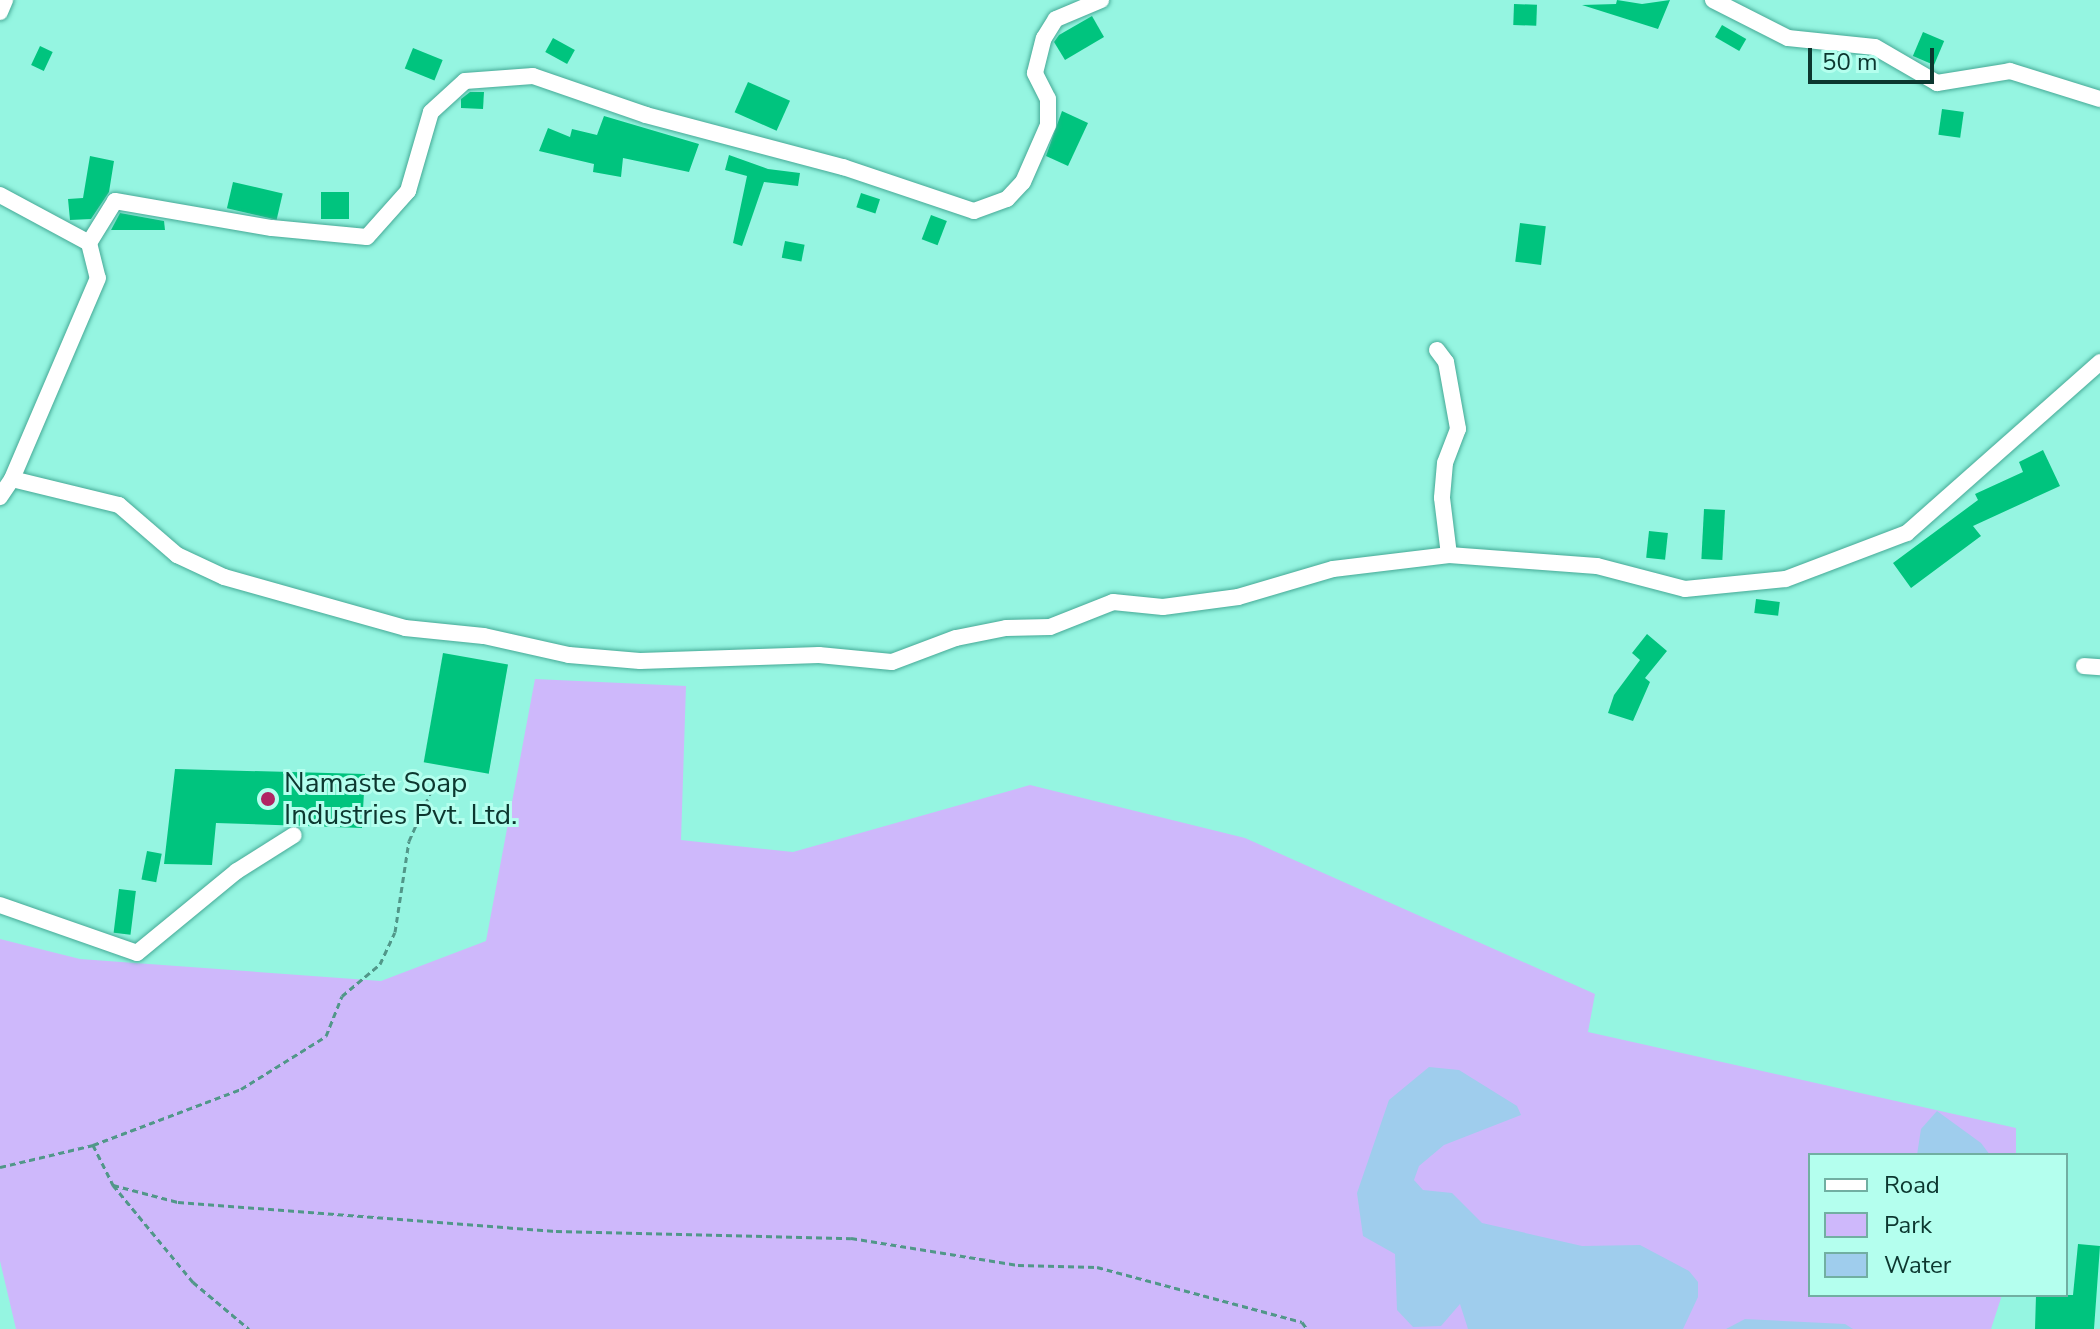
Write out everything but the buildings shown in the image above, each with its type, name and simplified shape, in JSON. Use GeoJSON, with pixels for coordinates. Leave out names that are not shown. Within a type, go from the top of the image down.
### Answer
{"type":"FeatureCollection","features":[{"type":"Feature","properties":{"kind":"street"},"geometry":{"type":"LineString","coordinates":[[0,12],[5,0]]}},
{"type":"Feature","properties":{"kind":"street"},"geometry":{"type":"LineString","coordinates":[[0,497],[12,479],[98,278],[89,243],[115,201],[272,228],[367,237],[408,191],[431,112],[465,81],[533,76],[646,115],[843,167],[974,211],[1007,199],[1023,182],[1048,125],[1048,99],[1035,73],[1044,38],[1056,19],[1101,0]]}},
{"type":"Feature","properties":{"kind":"street"},"geometry":{"type":"LineString","coordinates":[[1713,0],[1788,38],[1875,47],[1937,83],[2010,71],[2100,99]]}},
{"type":"Feature","properties":{"kind":"street"},"geometry":{"type":"LineString","coordinates":[[0,195],[89,243]]}},
{"type":"Feature","properties":{"kind":"street"},"geometry":{"type":"LineString","coordinates":[[1437,350],[1446,362],[1458,429],[1445,463],[1442,498],[1449,555]]}},
{"type":"Feature","properties":{"kind":"street"},"geometry":{"type":"LineString","coordinates":[[12,479],[119,505],[177,555],[224,577],[405,628],[484,636],[569,655],[640,661],[819,655],[892,662],[969,636],[1050,627],[1113,602],[1163,607],[1238,597],[1333,569],[1449,555],[1597,566],[1685,589],[1786,579],[1907,533],[2100,362]]}},
{"type":"Feature","properties":{"kind":"street"},"geometry":{"type":"LineString","coordinates":[[0,905],[137,953],[237,871],[294,835]]}},
{"type":"Feature","properties":{"kind":"path"},"geometry":{"type":"LineString","coordinates":[[0,1167],[93,1145],[241,1089],[326,1036],[342,996],[380,964],[395,932],[409,841],[432,789]]}},
{"type":"Feature","properties":{"kind":"path"},"geometry":{"type":"LineString","coordinates":[[93,1145],[113,1185],[193,1282],[249,1329]]}},
{"type":"Feature","properties":{"kind":"path"},"geometry":{"type":"LineString","coordinates":[[113,1185],[178,1202],[556,1231],[851,1238],[1018,1265],[1097,1267],[1302,1322],[1307,1329]]}},
{"type":"Feature","properties":{"kind":"green space"},"geometry":{"type":"Polygon","coordinates":[[[535,679],[686,686],[681,840],[793,852],[1030,785],[1245,838],[1595,994],[1588,1032],[2016,1128],[2016,1153],[1808,1153],[1808,1297],[2001,1297],[1991,1329],[16,1329],[0,1261],[0,939],[80,959],[381,981],[486,941],[535,679]]]}},
{"type":"Feature","properties":{"kind":"water"},"geometry":{"type":"Polygon","coordinates":[[[1429,1067],[1459,1070],[1517,1106],[1521,1115],[1444,1145],[1419,1166],[1414,1180],[1423,1190],[1452,1193],[1482,1223],[1582,1246],[1640,1245],[1689,1271],[1698,1282],[1698,1297],[1683,1329],[1468,1329],[1460,1304],[1441,1326],[1413,1327],[1397,1310],[1395,1254],[1363,1236],[1357,1193],[1389,1100],[1429,1067]]]}},
{"type":"Feature","properties":{"kind":"water"},"geometry":{"type":"Polygon","coordinates":[[[1937,1111],[1981,1143],[1988,1153],[1917,1153],[1921,1129],[1937,1111]]]}},
{"type":"Feature","properties":{"kind":"water"},"geometry":{"type":"Polygon","coordinates":[[[1745,1319],[1845,1324],[1853,1329],[1726,1329],[1745,1319]]]}},
{"type":"Feature","properties":{"kind":"place","name":"Namaste Soap Industries Pvt. Ltd."},"geometry":{"type":"Point","coordinates":[268,799]}}]}
